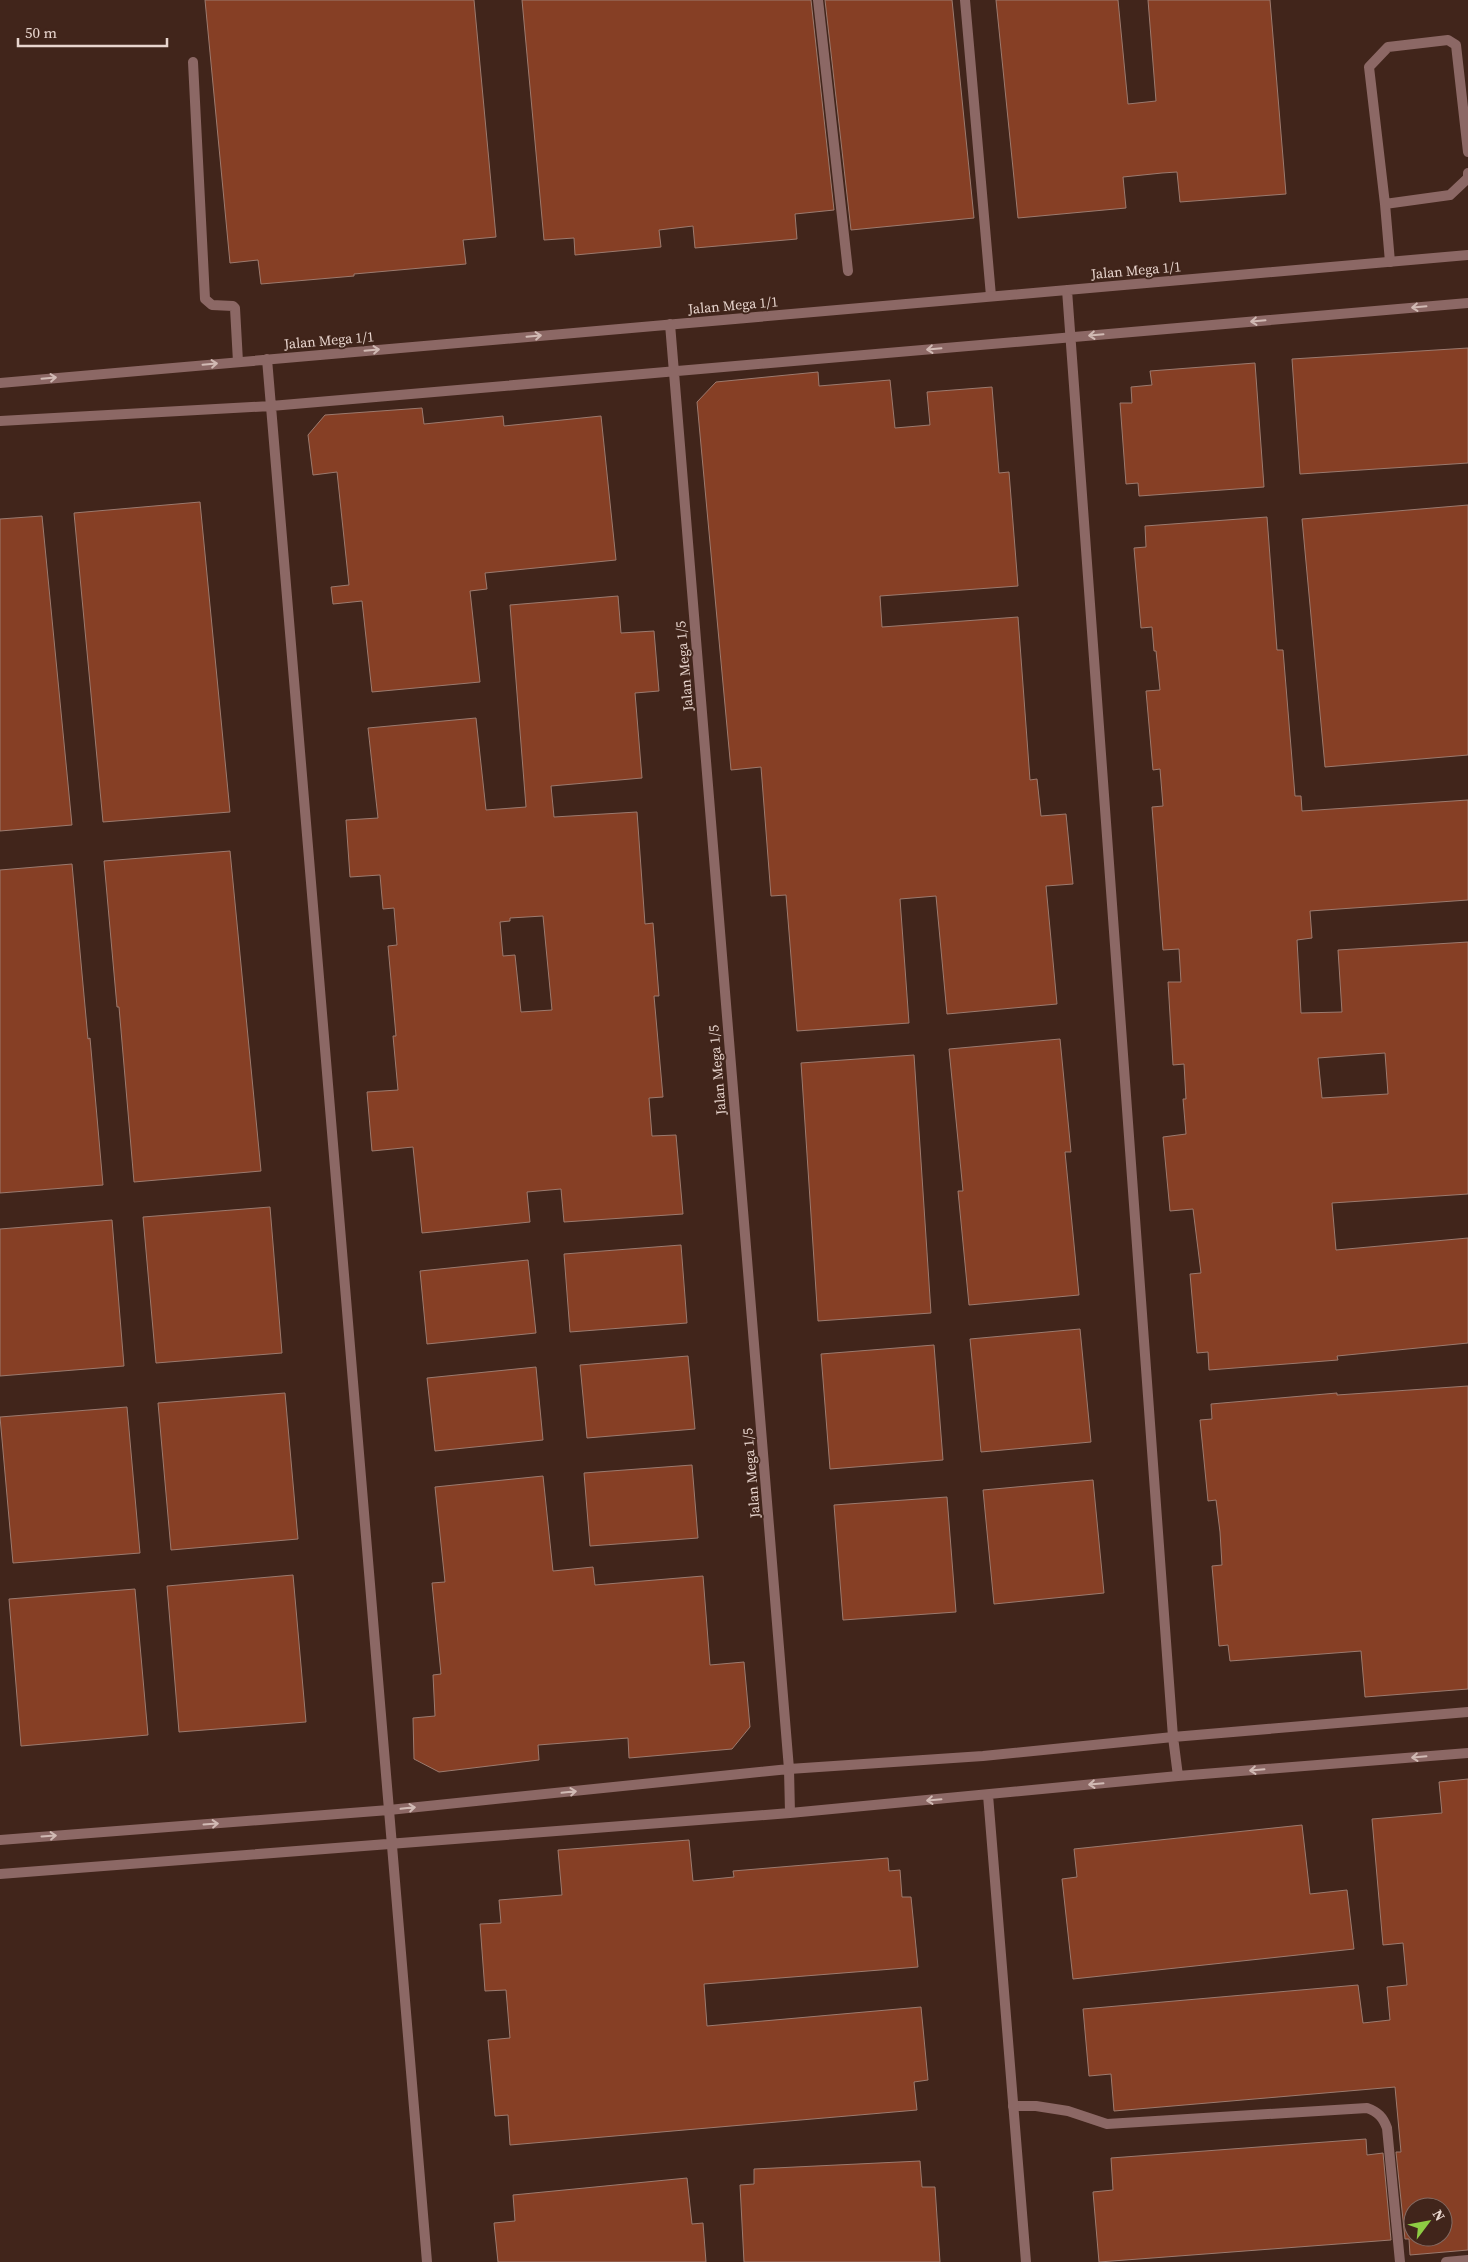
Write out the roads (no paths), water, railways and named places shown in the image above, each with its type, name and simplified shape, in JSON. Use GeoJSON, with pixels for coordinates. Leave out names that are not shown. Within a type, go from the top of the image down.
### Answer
{"type":"FeatureCollection","features":[{"type":"Feature","properties":{"kind":"street"},"geometry":{"type":"LineString","coordinates":[[818,0],[848,271]]}},
{"type":"Feature","properties":{"kind":"street"},"geometry":{"type":"LineString","coordinates":[[965,0],[991,296]]}},
{"type":"Feature","properties":{"kind":"street"},"geometry":{"type":"LineString","coordinates":[[1390,262],[1369,67],[1388,46],[1448,40],[1456,45],[1468,152]]}},
{"type":"Feature","properties":{"kind":"street"},"geometry":{"type":"LineString","coordinates":[[193,62],[205,299],[212,305],[233,306],[235,308],[238,362]]}},
{"type":"Feature","properties":{"kind":"street"},"geometry":{"type":"LineString","coordinates":[[1385,204],[1450,195],[1468,178],[1468,173]]}},
{"type":"Feature","properties":{"kind":"street","name":"Jalan Mega 1/1"},"geometry":{"type":"LineString","coordinates":[[0,383],[1468,255]]}},
{"type":"Feature","properties":{"kind":"street"},"geometry":{"type":"LineString","coordinates":[[1067,290],[1173,1737],[1178,1776]]}},
{"type":"Feature","properties":{"kind":"street"},"geometry":{"type":"LineString","coordinates":[[0,421],[271,406],[1468,303]]}},
{"type":"Feature","properties":{"kind":"street","name":"Jalan Mega 1/5"},"geometry":{"type":"LineString","coordinates":[[670,324],[789,1769],[790,1813]]}},
{"type":"Feature","properties":{"kind":"street"},"geometry":{"type":"LineString","coordinates":[[267,359],[427,2262]]}},
{"type":"Feature","properties":{"kind":"street"},"geometry":{"type":"LineString","coordinates":[[0,1840],[389,1810],[789,1769],[983,1756],[1173,1737],[1468,1712]]}},
{"type":"Feature","properties":{"kind":"street"},"geometry":{"type":"LineString","coordinates":[[0,1874],[790,1813],[1178,1776],[1468,1754]]}},
{"type":"Feature","properties":{"kind":"street"},"geometry":{"type":"LineString","coordinates":[[988,1795],[1026,2262]]}},
{"type":"Feature","properties":{"kind":"street"},"geometry":{"type":"LineString","coordinates":[[1013,2106],[1036,2106],[1068,2111],[1107,2124],[1367,2108],[1377,2111],[1384,2119],[1387,2128],[1400,2262]]}},
{"type":"Feature","properties":{"kind":"street"},"geometry":{"type":"LineString","coordinates":[[1446,2262],[1468,2260]]}}]}
